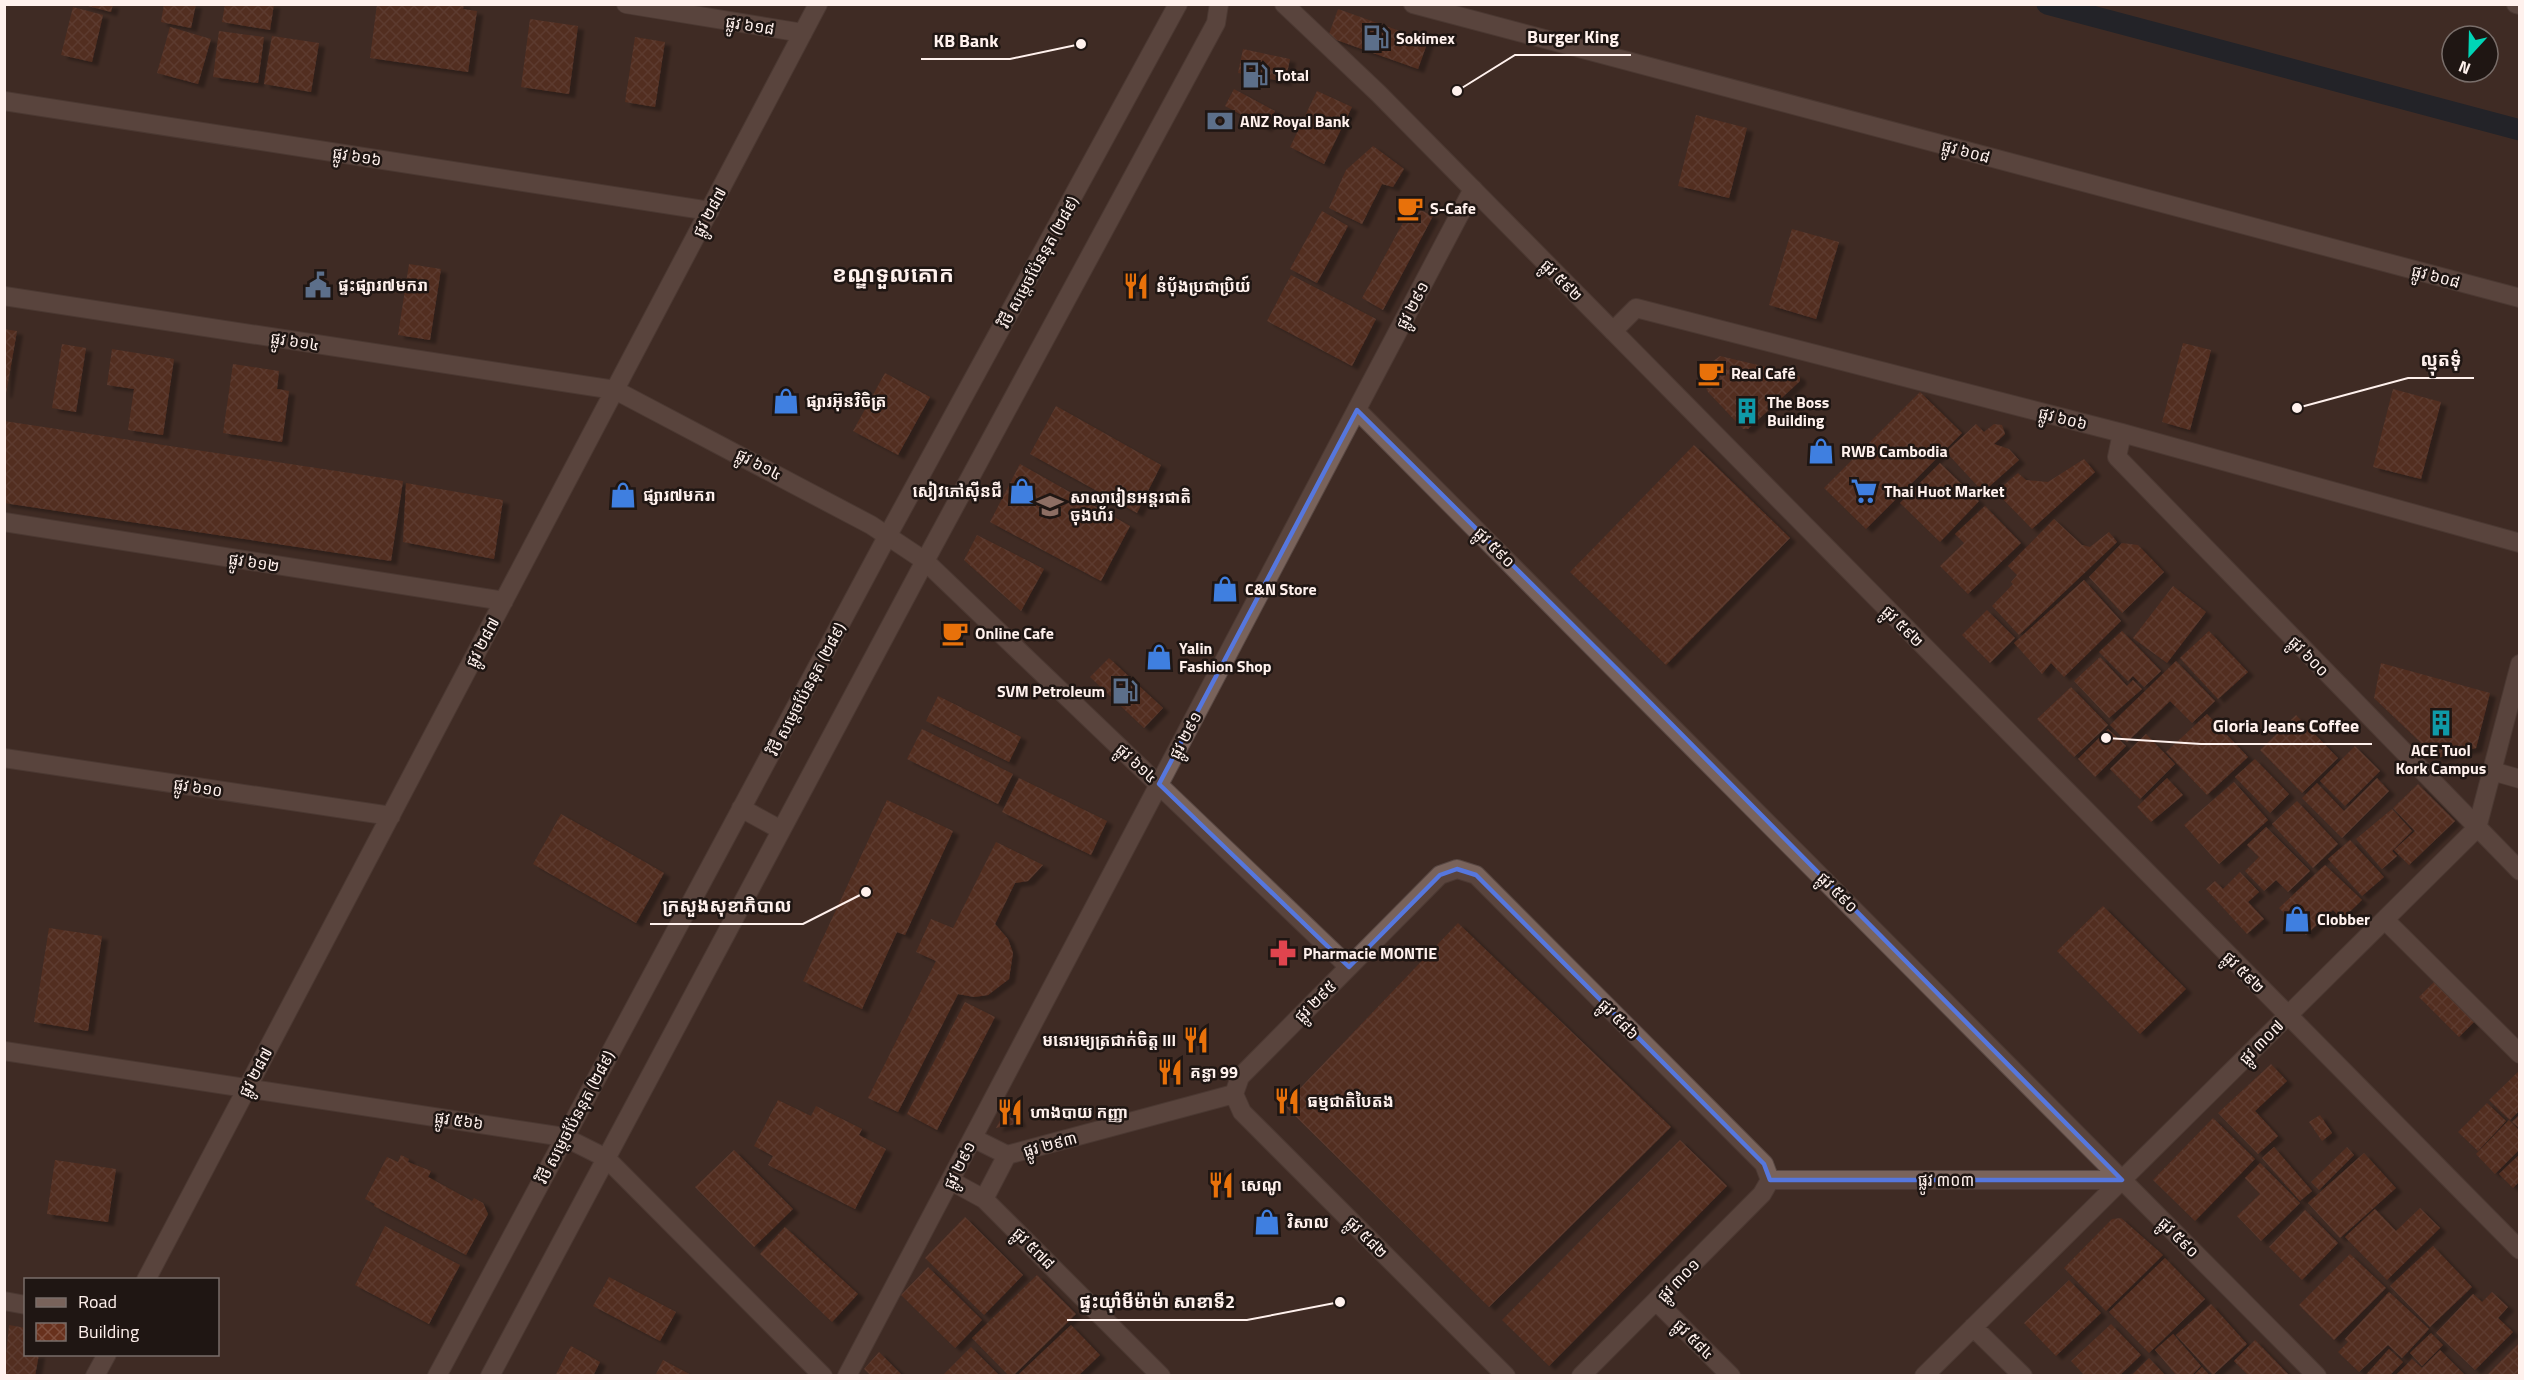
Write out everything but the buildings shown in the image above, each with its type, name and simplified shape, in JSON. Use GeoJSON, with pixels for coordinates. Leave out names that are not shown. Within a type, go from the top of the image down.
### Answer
{"type":"FeatureCollection","features":[{"type":"Feature","properties":{"kind":"street","name":"ផ្លូវ ៦១៨"},"geometry":{"type":"LineString","coordinates":[[626,4],[803,33]]}},
{"type":"Feature","properties":{"kind":"street","name":"ផ្លូវ ២៨៧"},"geometry":{"type":"LineString","coordinates":[[147,1278],[818,4]]}},
{"type":"Feature","properties":{"kind":"street","name":"វិថី សម្តេចប៉ែននុត (២៨៩)"},"geometry":{"type":"LineString","coordinates":[[437,1376],[888,535],[1178,4]]}},
{"type":"Feature","properties":{"kind":"street"},"geometry":{"type":"LineString","coordinates":[[490,1376],[925,561],[1216,23],[1219,4]]}},
{"type":"Feature","properties":{"kind":"street","name":"ផ្លូវ ៥៩២"},"geometry":{"type":"LineString","coordinates":[[1284,4],[1357,72],[2520,1250]]}},
{"type":"Feature","properties":{"kind":"street","name":"ផ្លូវ ៦០៨"},"geometry":{"type":"LineString","coordinates":[[1413,4],[2520,298]]}},
{"type":"Feature","properties":{"kind":"street","name":"ផ្លូវ ៦១៦"},"geometry":{"type":"LineString","coordinates":[[4,101],[710,211]]}},
{"type":"Feature","properties":{"kind":"street","name":"ផ្លូវ ២៩១"},"geometry":{"type":"LineString","coordinates":[[847,1376],[1473,189]]}},
{"type":"Feature","properties":{"kind":"street","name":"ផ្លូវ ៦១៤"},"geometry":{"type":"LineString","coordinates":[[4,296],[615,390],[888,535],[925,561],[1349,967]]}},
{"type":"Feature","properties":{"kind":"street","name":"ផ្លូវ ៦០៦"},"geometry":{"type":"LineString","coordinates":[[1613,331],[1636,308],[2122,433],[2520,543]]}},
{"type":"Feature","properties":{"kind":"street","name":"ផ្លូវ ៥៩០"},"geometry":{"type":"LineString","coordinates":[[1357,410],[2317,1376]]}},
{"type":"Feature","properties":{"kind":"street","name":"ផ្លូវ ៦០០"},"geometry":{"type":"LineString","coordinates":[[2122,433],[2116,457],[2520,871]]}},
{"type":"Feature","properties":{"kind":"street","name":"ផ្លូវ ៦១២"},"geometry":{"type":"LineString","coordinates":[[4,522],[504,601]]}},
{"type":"Feature","properties":{"kind":"street"},"geometry":{"type":"LineString","coordinates":[[2477,828],[2520,664]]}},
{"type":"Feature","properties":{"kind":"street","name":"ផ្លូវ ៦១០"},"geometry":{"type":"LineString","coordinates":[[4,758],[391,816]]}},
{"type":"Feature","properties":{"kind":"street"},"geometry":{"type":"LineString","coordinates":[[2492,771],[2520,779]]}},
{"type":"Feature","properties":{"kind":"street"},"geometry":{"type":"LineString","coordinates":[[741,808],[781,830]]}},
{"type":"Feature","properties":{"kind":"street","name":"ផ្លូវ ៣០៧"},"geometry":{"type":"LineString","coordinates":[[1924,1376],[2477,828]]}},
{"type":"Feature","properties":{"kind":"street","name":"ផ្លូវ ២៩៥"},"geometry":{"type":"LineString","coordinates":[[1234,1094],[1240,1077],[1440,875],[1457,868]]}},
{"type":"Feature","properties":{"kind":"street","name":"ផ្លូវ ៥៨៦"},"geometry":{"type":"LineString","coordinates":[[1457,868],[1476,875],[1764,1164],[1770,1180]]}},
{"type":"Feature","properties":{"kind":"street"},"geometry":{"type":"LineString","coordinates":[[2385,920],[2520,1054]]}},
{"type":"Feature","properties":{"kind":"street","name":"ផ្លូវ ៥៦៦"},"geometry":{"type":"LineString","coordinates":[[4,1052],[564,1137],[606,1158],[823,1376]]}},
{"type":"Feature","properties":{"kind":"street","name":"ផ្លូវ ២៩៣"},"geometry":{"type":"LineString","coordinates":[[973,1138],[1007,1155],[1234,1094]]}},
{"type":"Feature","properties":{"kind":"street","name":"ផ្លូវ ៥៨២"},"geometry":{"type":"LineString","coordinates":[[1234,1094],[1242,1112],[1506,1376]]}},
{"type":"Feature","properties":{"kind":"street"},"geometry":{"type":"LineString","coordinates":[[984,1199],[1007,1155]]}},
{"type":"Feature","properties":{"kind":"street","name":"ផ្លូវ ៣០៣"},"geometry":{"type":"LineString","coordinates":[[1770,1180],[2122,1180]]}},
{"type":"Feature","properties":{"kind":"street","name":"ផ្លូវ ៣០១"},"geometry":{"type":"LineString","coordinates":[[1581,1376],[1762,1194],[1770,1180]]}},
{"type":"Feature","properties":{"kind":"street","name":"ផ្លូវ ៥៧៨"},"geometry":{"type":"LineString","coordinates":[[951,1181],[984,1199],[1161,1376]]}},
{"type":"Feature","properties":{"kind":"street"},"geometry":{"type":"LineString","coordinates":[[4,1301],[24,1305]]}},
{"type":"Feature","properties":{"kind":"street","name":"ផ្លូវ ៥៨៤"},"geometry":{"type":"LineString","coordinates":[[1657,1302],[1731,1376]]}},
{"type":"Feature","properties":{"kind":"street"},"geometry":{"type":"LineString","coordinates":[[1973,1327],[2023,1376]]}},
{"type":"Feature","properties":{"kind":"street"},"geometry":{"type":"LineString","coordinates":[[95,1376],[105,1356]]}},
{"type":"Feature","properties":{"kind":"highlighted area"},"geometry":{"type":"Polygon","coordinates":[[[1357,410],[1619,671],[2122,1180],[1770,1180],[1764,1164],[1476,875],[1457,869],[1440,875],[1349,967],[1159,784],[1357,410]]]}},
{"type":"Feature","properties":{"kind":"waterway"},"geometry":{"type":"LineString","coordinates":[[2047,4],[2520,130]]}},
{"type":"Feature","properties":{"kind":"place","name":"Sokimex"},"geometry":{"type":"Point","coordinates":[1376,38]}},
{"type":"Feature","properties":{"kind":"place","name":"KB Bank"},"geometry":{"type":"Point","coordinates":[1081,44]}},
{"type":"Feature","properties":{"kind":"place","name":"Total"},"geometry":{"type":"Point","coordinates":[1255,75]}},
{"type":"Feature","properties":{"kind":"place","name":"Burger King"},"geometry":{"type":"Point","coordinates":[1457,91]}},
{"type":"Feature","properties":{"kind":"place","name":"ANZ Royal Bank"},"geometry":{"type":"Point","coordinates":[1220,121]}},
{"type":"Feature","properties":{"kind":"place","name":"S-Cafe"},"geometry":{"type":"Point","coordinates":[1410,208]}},
{"type":"Feature","properties":{"kind":"place","name":"ផ្ទះផ្សារ៧មករា"},"geometry":{"type":"Point","coordinates":[318,285]}},
{"type":"Feature","properties":{"kind":"place","name":"នំបុ័ងប្រជាប្រិយ៍"},"geometry":{"type":"Point","coordinates":[1136,286]}},
{"type":"Feature","properties":{"kind":"place","name":"Real Café"},"geometry":{"type":"Point","coordinates":[1711,373]}},
{"type":"Feature","properties":{"kind":"place","name":"ផ្សារអ៊ុនវិចិត្រ"},"geometry":{"type":"Point","coordinates":[786,401]}},
{"type":"Feature","properties":{"kind":"place","name":"ល្មុតទុំ"},"geometry":{"type":"Point","coordinates":[2297,408]}},
{"type":"Feature","properties":{"kind":"place","name":"The Boss Building"},"geometry":{"type":"Point","coordinates":[1747,411]}},
{"type":"Feature","properties":{"kind":"place","name":"RWB Cambodia"},"geometry":{"type":"Point","coordinates":[1821,451]}},
{"type":"Feature","properties":{"kind":"place","name":"សៀវភៅស៊ីនជី"},"geometry":{"type":"Point","coordinates":[1022,491]}},
{"type":"Feature","properties":{"kind":"place","name":"Thai Huot Market"},"geometry":{"type":"Point","coordinates":[1864,491]}},
{"type":"Feature","properties":{"kind":"place","name":"ផ្សារ៧មករា"},"geometry":{"type":"Point","coordinates":[623,495]}},
{"type":"Feature","properties":{"kind":"place","name":"សាលារៀនអន្តរជាតិ ចុងហ័រ"},"geometry":{"type":"Point","coordinates":[1050,506]}},
{"type":"Feature","properties":{"kind":"place","name":"C&N Store"},"geometry":{"type":"Point","coordinates":[1225,589]}},
{"type":"Feature","properties":{"kind":"place","name":"Online Cafe"},"geometry":{"type":"Point","coordinates":[955,633]}},
{"type":"Feature","properties":{"kind":"place","name":"Yalin Fashion Shop"},"geometry":{"type":"Point","coordinates":[1159,657]}},
{"type":"Feature","properties":{"kind":"place","name":"SVM Petroleum"},"geometry":{"type":"Point","coordinates":[1125,691]}},
{"type":"Feature","properties":{"kind":"place","name":"ACE Tuol Kork Campus"},"geometry":{"type":"Point","coordinates":[2441,723]}},
{"type":"Feature","properties":{"kind":"place","name":"Gloria Jeans Coffee"},"geometry":{"type":"Point","coordinates":[2106,738]}},
{"type":"Feature","properties":{"kind":"place","name":"ក្រសួងសុខាភិបាល"},"geometry":{"type":"Point","coordinates":[866,892]}},
{"type":"Feature","properties":{"kind":"place","name":"Clobber"},"geometry":{"type":"Point","coordinates":[2297,919]}},
{"type":"Feature","properties":{"kind":"place","name":"Pharmacie MONTIE"},"geometry":{"type":"Point","coordinates":[1283,953]}},
{"type":"Feature","properties":{"kind":"place","name":"មនោរម្យត្រជាក់ចិត្ត III"},"geometry":{"type":"Point","coordinates":[1196,1040]}},
{"type":"Feature","properties":{"kind":"place","name":"គន្ធា 99"},"geometry":{"type":"Point","coordinates":[1170,1072]}},
{"type":"Feature","properties":{"kind":"place","name":"ធម្មជាតិបៃតង"},"geometry":{"type":"Point","coordinates":[1287,1101]}},
{"type":"Feature","properties":{"kind":"place","name":"ហាងបាយ កញ្ញា"},"geometry":{"type":"Point","coordinates":[1010,1112]}},
{"type":"Feature","properties":{"kind":"place","name":"សេណូ"},"geometry":{"type":"Point","coordinates":[1221,1185]}},
{"type":"Feature","properties":{"kind":"place","name":"វិសាល"},"geometry":{"type":"Point","coordinates":[1267,1222]}},
{"type":"Feature","properties":{"kind":"place","name":"ផ្ទះយ៉ាំមីម៉ាម៉ា សាខាទី2"},"geometry":{"type":"Point","coordinates":[1340,1302]}},
{"type":"Feature","properties":{"kind":"district","name":"ខណ្ឌទួលគោក"},"geometry":{"type":"Point","coordinates":[893,274]}}]}
